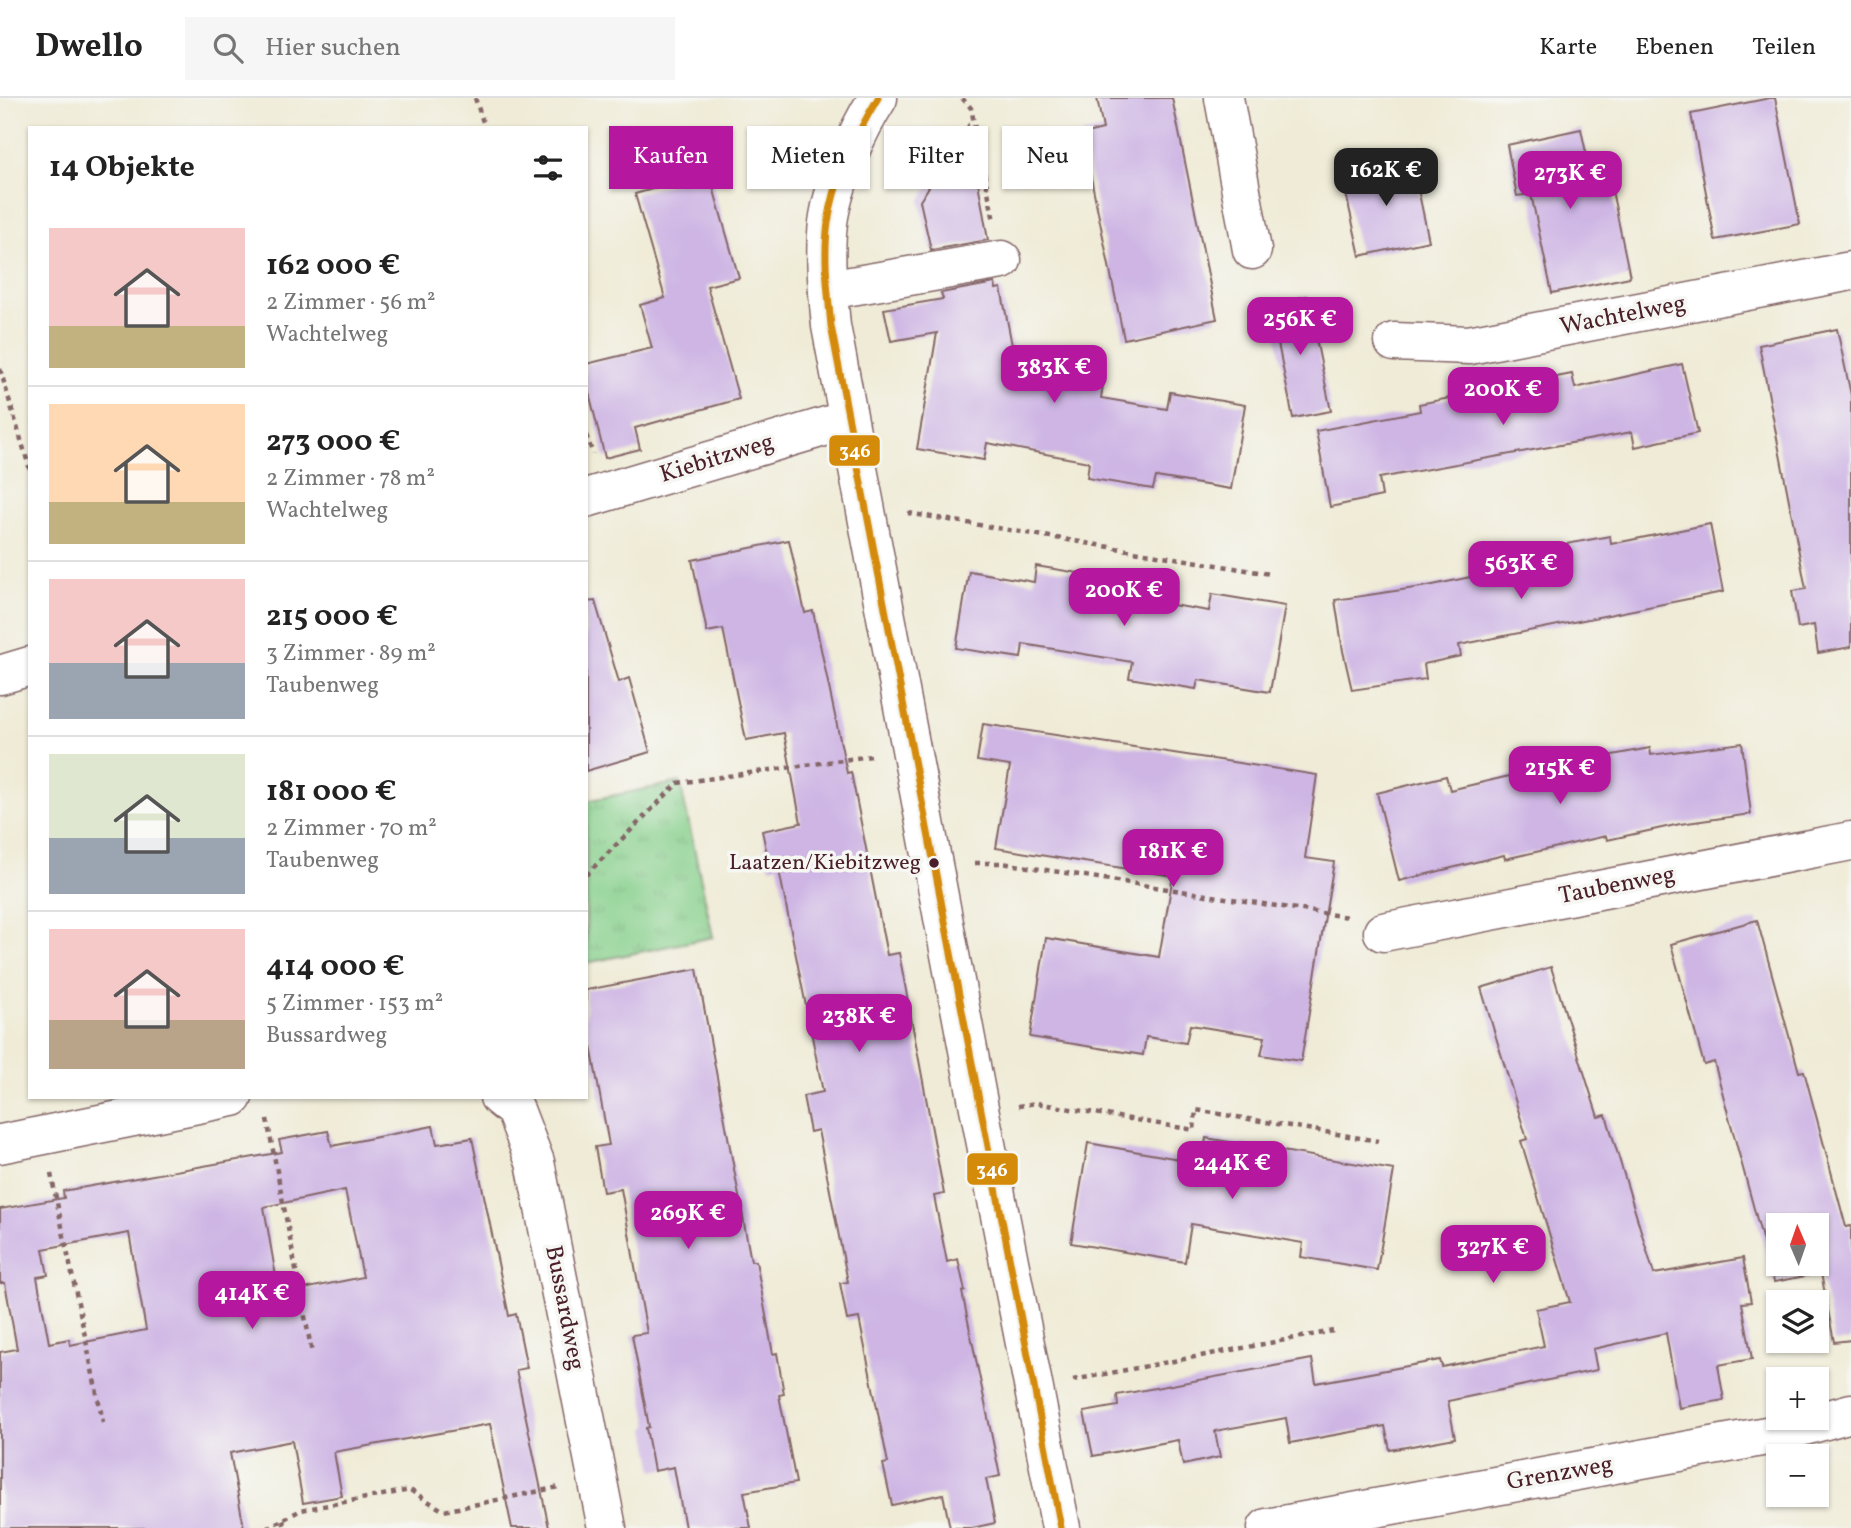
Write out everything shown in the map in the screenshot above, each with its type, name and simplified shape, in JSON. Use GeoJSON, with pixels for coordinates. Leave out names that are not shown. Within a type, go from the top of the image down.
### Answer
{"type":"FeatureCollection","features":[{"type":"Feature","properties":{"kind":"street"},"geometry":{"type":"LineString","coordinates":[[878,98],[860,125],[828,222],[831,326],[1061,1528]]}},
{"type":"Feature","properties":{"kind":"street"},"geometry":{"type":"LineString","coordinates":[[1224,98],[1252,250]]}},
{"type":"Feature","properties":{"kind":"street"},"geometry":{"type":"LineString","coordinates":[[828,290],[1002,260]]}},
{"type":"Feature","properties":{"kind":"street","name":"Wachtelweg"},"geometry":{"type":"LineString","coordinates":[[1394,342],[1469,345],[1851,271]]}},
{"type":"Feature","properties":{"kind":"street","name":"Kiebitzweg"},"geometry":{"type":"LineString","coordinates":[[588,497],[847,420]]}},
{"type":"Feature","properties":{"kind":"street"},"geometry":{"type":"LineString","coordinates":[[0,675],[28,667]]}},
{"type":"Feature","properties":{"kind":"street","name":"Taubenweg"},"geometry":{"type":"LineString","coordinates":[[1383,932],[1851,841]]}},
{"type":"Feature","properties":{"kind":"street","name":"Bussardweg"},"geometry":{"type":"LineString","coordinates":[[501,1099],[515,1110],[535,1162],[607,1528]]}},
{"type":"Feature","properties":{"kind":"street"},"geometry":{"type":"LineString","coordinates":[[0,1144],[249,1104]]}},
{"type":"Feature","properties":{"kind":"street","name":"Grenzweg"},"geometry":{"type":"LineString","coordinates":[[1266,1528],[1772,1435],[1851,1413]]}},
{"type":"Feature","properties":{"kind":"path"},"geometry":{"type":"LineString","coordinates":[[475,98],[484,126]]}},
{"type":"Feature","properties":{"kind":"path"},"geometry":{"type":"LineString","coordinates":[[962,98],[971,108],[1002,260]]}},
{"type":"Feature","properties":{"kind":"path"},"geometry":{"type":"LineString","coordinates":[[0,369],[28,463]]}},
{"type":"Feature","properties":{"kind":"path"},"geometry":{"type":"LineString","coordinates":[[864,505],[1270,574]]}},
{"type":"Feature","properties":{"kind":"path"},"geometry":{"type":"LineString","coordinates":[[588,873],[678,783],[872,756],[910,748]]}},
{"type":"Feature","properties":{"kind":"path"},"geometry":{"type":"LineString","coordinates":[[932,863],[1016,866],[1347,917],[1383,932]]}},
{"type":"Feature","properties":{"kind":"path"},"geometry":{"type":"LineString","coordinates":[[980,1113],[1036,1103],[1194,1130],[1196,1110],[1378,1141]]}},
{"type":"Feature","properties":{"kind":"path"},"geometry":{"type":"LineString","coordinates":[[249,1104],[312,1353]]}},
{"type":"Feature","properties":{"kind":"path"},"geometry":{"type":"LineString","coordinates":[[43,1135],[103,1422]]}},
{"type":"Feature","properties":{"kind":"path"},"geometry":{"type":"LineString","coordinates":[[1034,1387],[1333,1331]]}},
{"type":"Feature","properties":{"kind":"path"},"geometry":{"type":"LineString","coordinates":[[267,1528],[301,1510],[410,1490],[444,1511],[597,1479]]}},
{"type":"Feature","properties":{"kind":"path"},"geometry":{"type":"LineString","coordinates":[[283,1520],[285,1528]]}},
{"type":"Feature","properties":{"kind":"green space"},"geometry":{"type":"Polygon","coordinates":[[[680,782],[713,937],[588,963],[588,801],[680,782]]]}},
{"type":"Feature","properties":{"kind":"building"},"geometry":{"type":"Polygon","coordinates":[[[1097,98],[1172,98],[1217,319],[1124,339],[1093,188],[1093,131],[1103,129],[1097,98]]]}},
{"type":"Feature","properties":{"kind":"building"},"geometry":{"type":"Polygon","coordinates":[[[1775,98],[1800,224],[1715,240],[1691,114],[1775,98]]]}},
{"type":"Feature","properties":{"kind":"building"},"geometry":{"type":"Polygon","coordinates":[[[1581,129],[1592,181],[1609,176],[1630,277],[1552,293],[1531,194],[1517,196],[1507,145],[1581,129]]]}},
{"type":"Feature","properties":{"kind":"building"},"geometry":{"type":"Polygon","coordinates":[[[1412,160],[1429,241],[1360,256],[1342,176],[1412,160]]]}},
{"type":"Feature","properties":{"kind":"building"},"geometry":{"type":"Polygon","coordinates":[[[653,189],[714,189],[739,278],[707,286],[739,399],[635,428],[640,449],[605,458],[588,388],[588,364],[652,348],[640,305],[665,298],[635,194],[653,189]]]}},
{"type":"Feature","properties":{"kind":"building"},"geometry":{"type":"Polygon","coordinates":[[[928,189],[979,189],[988,240],[931,250],[920,201],[928,189]]]}},
{"type":"Feature","properties":{"kind":"building"},"geometry":{"type":"Polygon","coordinates":[[[995,283],[996,289],[1001,288],[1015,361],[1002,364],[1103,385],[1101,398],[1167,409],[1170,392],[1245,405],[1231,489],[1156,477],[1153,489],[1087,478],[1089,462],[987,443],[984,460],[917,449],[937,333],[891,341],[884,309],[943,299],[941,293],[995,283]]]}},
{"type":"Feature","properties":{"kind":"building"},"geometry":{"type":"Polygon","coordinates":[[[1307,296],[1331,411],[1293,418],[1270,304],[1307,296]]]}},
{"type":"Feature","properties":{"kind":"building"},"geometry":{"type":"Polygon","coordinates":[[[1837,329],[1851,395],[1851,647],[1818,653],[1814,625],[1798,628],[1792,591],[1806,589],[1759,345],[1837,329]]]}},
{"type":"Feature","properties":{"kind":"building"},"geometry":{"type":"Polygon","coordinates":[[[1682,364],[1698,433],[1635,447],[1632,432],[1379,478],[1382,496],[1330,507],[1316,431],[1420,411],[1419,404],[1572,374],[1575,388],[1682,364]]]}},
{"type":"Feature","properties":{"kind":"building"},"geometry":{"type":"Polygon","coordinates":[[[1710,524],[1723,592],[1459,645],[1461,656],[1424,664],[1426,679],[1352,690],[1335,600],[1428,586],[1541,562],[1539,549],[1610,536],[1611,544],[1710,524]]]}},
{"type":"Feature","properties":{"kind":"building"},"geometry":{"type":"Polygon","coordinates":[[[789,540],[805,613],[813,611],[847,773],[851,772],[887,955],[899,953],[944,1194],[934,1196],[947,1262],[958,1259],[965,1291],[962,1292],[1000,1476],[986,1479],[995,1523],[972,1528],[950,1528],[943,1494],[892,1505],[883,1464],[888,1463],[859,1318],[847,1320],[840,1283],[848,1282],[818,1130],[810,1132],[803,1096],[823,1092],[778,865],[770,867],[762,831],[801,823],[784,733],[746,740],[723,629],[707,632],[692,560],[789,540]]]}},
{"type":"Feature","properties":{"kind":"building"},"geometry":{"type":"Polygon","coordinates":[[[1036,566],[1145,584],[1142,600],[1209,611],[1212,594],[1285,606],[1270,692],[1198,680],[1196,689],[1129,678],[1132,662],[1023,644],[1021,658],[956,648],[969,571],[1034,582],[1036,566]]]}},
{"type":"Feature","properties":{"kind":"building"},"geometry":{"type":"Polygon","coordinates":[[[595,601],[619,682],[629,678],[650,752],[588,770],[588,602],[595,601]]]}},
{"type":"Feature","properties":{"kind":"building"},"geometry":{"type":"Polygon","coordinates":[[[983,724],[1317,775],[1305,858],[1334,862],[1301,1061],[1261,1055],[1265,1037],[1190,1025],[1186,1043],[1146,1037],[1143,1055],[1030,1037],[1046,938],[1159,957],[1173,876],[996,848],[1010,766],[977,761],[983,724]]]}},
{"type":"Feature","properties":{"kind":"building"},"geometry":{"type":"Polygon","coordinates":[[[1742,743],[1751,814],[1680,824],[1607,840],[1606,836],[1505,859],[1504,855],[1399,881],[1377,793],[1446,776],[1450,790],[1543,768],[1650,748],[1651,755],[1742,743]]]}},
{"type":"Feature","properties":{"kind":"building"},"geometry":{"type":"Polygon","coordinates":[[[1757,920],[1799,1072],[1804,1071],[1846,1227],[1851,1226],[1851,1340],[1834,1342],[1829,1315],[1829,1290],[1824,1290],[1822,1276],[1829,1276],[1829,1213],[1766,1213],[1766,1253],[1714,1062],[1704,1065],[1671,944],[1757,920]]]}},
{"type":"Feature","properties":{"kind":"building"},"geometry":{"type":"Polygon","coordinates":[[[1551,967],[1598,1117],[1606,1115],[1654,1274],[1743,1258],[1751,1302],[1742,1303],[1752,1359],[1718,1365],[1724,1400],[1679,1408],[1666,1333],[1593,1349],[1597,1370],[1448,1401],[1455,1438],[1390,1450],[1385,1426],[1290,1443],[1286,1418],[1215,1431],[1220,1457],[1183,1465],[1178,1440],[1093,1456],[1084,1412],[1118,1406],[1117,1395],[1312,1359],[1316,1383],[1440,1360],[1442,1367],[1544,1346],[1536,1309],[1570,1302],[1521,1141],[1527,1139],[1481,988],[1551,967]]]}},
{"type":"Feature","properties":{"kind":"building"},"geometry":{"type":"Polygon","coordinates":[[[697,969],[751,1261],[756,1261],[773,1354],[777,1353],[784,1394],[779,1395],[796,1483],[744,1492],[751,1528],[685,1528],[674,1467],[654,1471],[632,1335],[647,1333],[621,1189],[603,1192],[595,1147],[609,1145],[588,1030],[588,990],[697,969]]]}},
{"type":"Feature","properties":{"kind":"building"},"geometry":{"type":"Polygon","coordinates":[[[433,1126],[437,1144],[472,1138],[509,1316],[516,1314],[527,1368],[516,1370],[549,1528],[512,1528],[490,1424],[334,1452],[342,1496],[303,1503],[292,1441],[230,1453],[244,1528],[0,1528],[0,1352],[17,1349],[5,1283],[0,1283],[0,1209],[64,1198],[63,1191],[282,1152],[279,1140],[328,1131],[332,1146],[433,1126]],[[345,1190],[264,1207],[279,1294],[363,1277],[345,1190]],[[129,1233],[43,1249],[48,1275],[37,1277],[49,1343],[69,1339],[70,1345],[146,1330],[129,1233]]]}},
{"type":"Feature","properties":{"kind":"building"},"geometry":{"type":"Polygon","coordinates":[[[1206,1138],[1394,1170],[1377,1270],[1301,1257],[1303,1243],[1191,1224],[1185,1262],[1071,1243],[1088,1143],[1202,1163],[1206,1138]]]}},
{"type":"Feature","properties":{"kind":"building"},"geometry":{"type":"Polygon","coordinates":[[[1772,1276],[1805,1276],[1774,1282],[1772,1276]]]}},
{"type":"Feature","properties":{"kind":"transit line","name":"346"},"geometry":{"type":"LineString","coordinates":[[878,98],[847,158],[831,207],[826,249],[831,326],[1061,1528]]}},
{"type":"Feature","properties":{"kind":"place","name":"Laatzen/Kiebitzweg"},"geometry":{"type":"Point","coordinates":[934,863]}}]}
